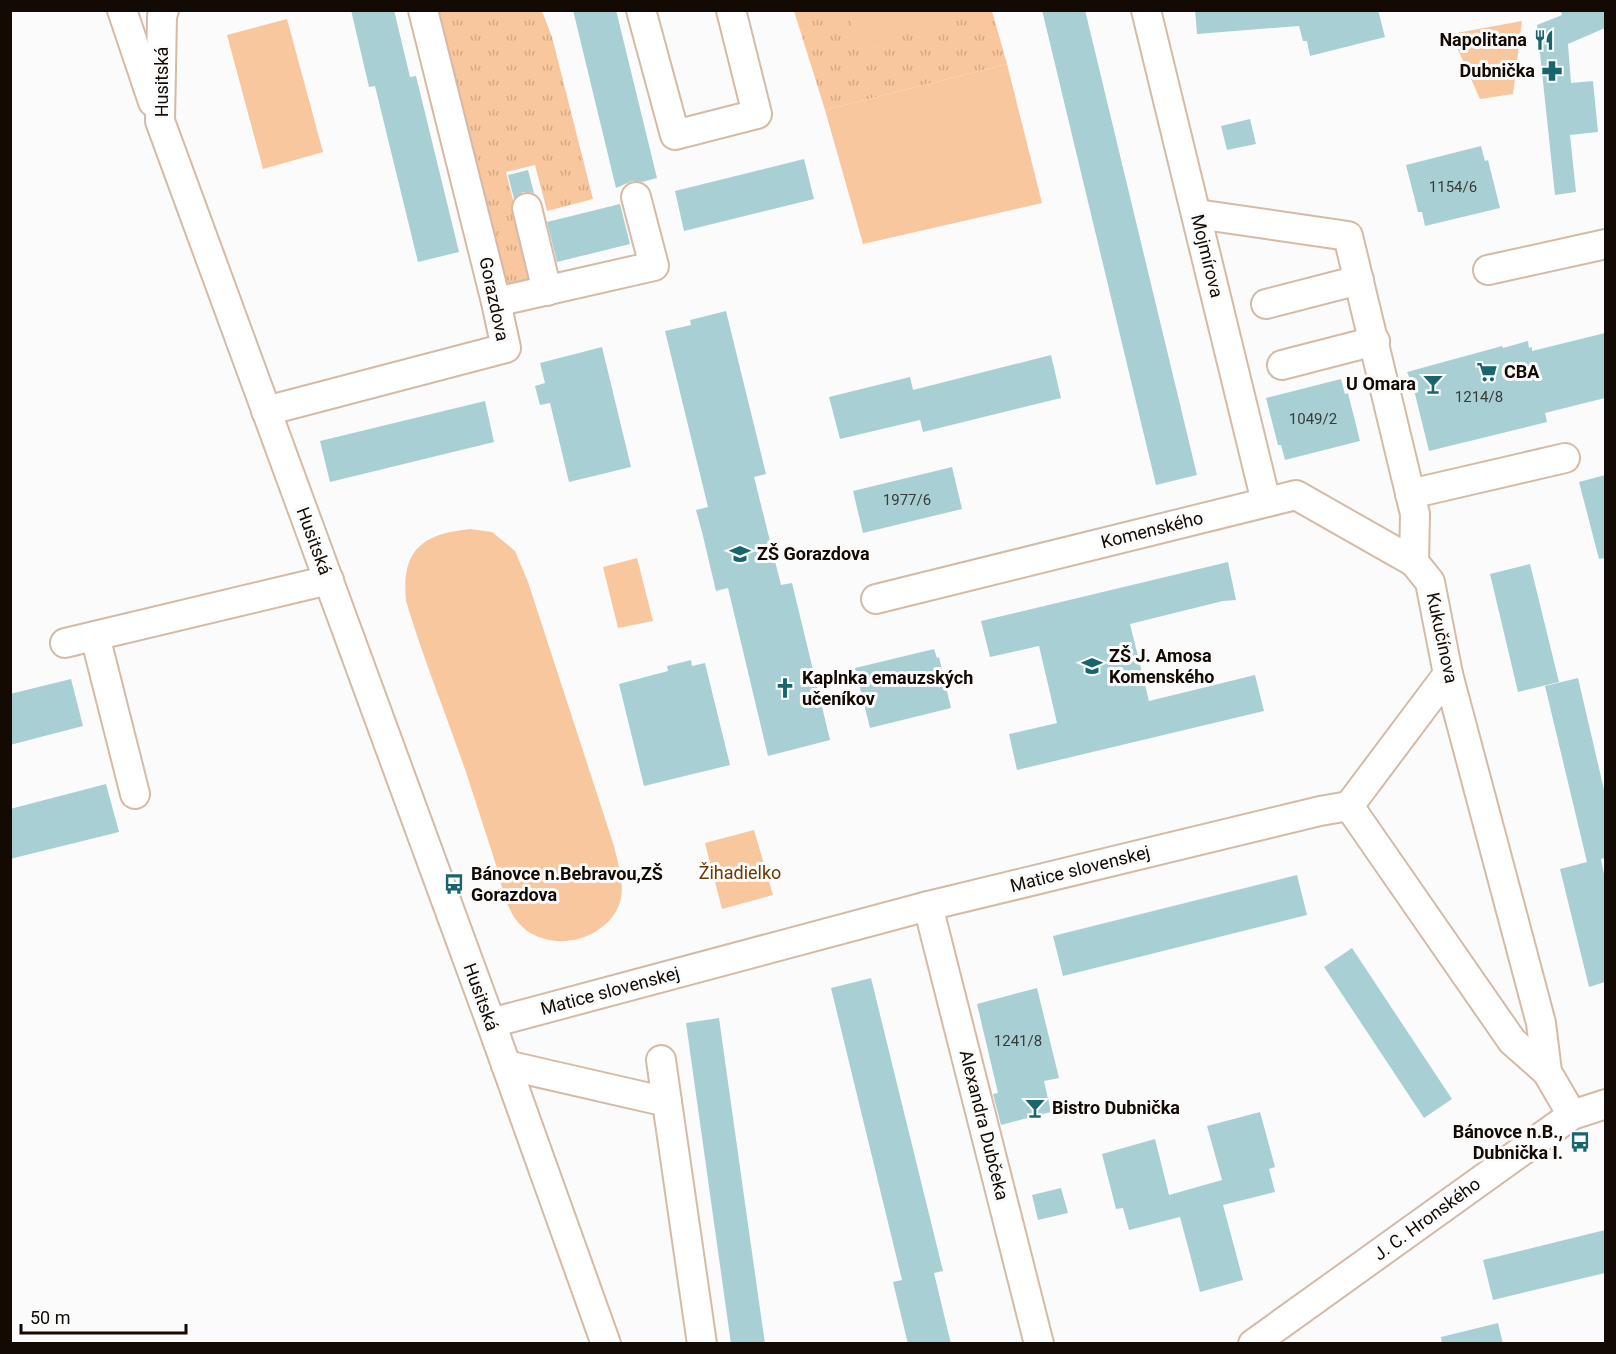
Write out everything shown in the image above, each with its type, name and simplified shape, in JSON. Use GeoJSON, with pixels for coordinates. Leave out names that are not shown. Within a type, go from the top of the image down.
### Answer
{"type":"FeatureCollection","features":[{"type":"Feature","properties":{"kind":"street"},"geometry":{"type":"LineString","coordinates":[[122,10],[160,121]]}},
{"type":"Feature","properties":{"kind":"street","name":"Husitská"},"geometry":{"type":"LineString","coordinates":[[164,10],[162,15],[160,121],[491,1023],[606,1344]]}},
{"type":"Feature","properties":{"kind":"street","name":"Gorazdova"},"geometry":{"type":"LineString","coordinates":[[266,411],[506,348],[423,10]]}},
{"type":"Feature","properties":{"kind":"street"},"geometry":{"type":"LineString","coordinates":[[641,10],[675,135],[757,114],[731,10]]}},
{"type":"Feature","properties":{"kind":"street","name":"Mojmírova"},"geometry":{"type":"LineString","coordinates":[[1146,10],[1266,502]]}},
{"type":"Feature","properties":{"kind":"street"},"geometry":{"type":"LineString","coordinates":[[496,302],[654,266],[636,197]]}},
{"type":"Feature","properties":{"kind":"street"},"geometry":{"type":"LineString","coordinates":[[527,208],[547,291]]}},
{"type":"Feature","properties":{"kind":"street"},"geometry":{"type":"LineString","coordinates":[[1197,214],[1348,236],[1415,514],[1414,562]]}},
{"type":"Feature","properties":{"kind":"street"},"geometry":{"type":"LineString","coordinates":[[1488,270],[1605,244]]}},
{"type":"Feature","properties":{"kind":"street"},"geometry":{"type":"LineString","coordinates":[[1266,304],[1359,280]]}},
{"type":"Feature","properties":{"kind":"street"},"geometry":{"type":"LineString","coordinates":[[1282,365],[1375,341]]}},
{"type":"Feature","properties":{"kind":"street"},"geometry":{"type":"LineString","coordinates":[[1410,494],[1565,458]]}},
{"type":"Feature","properties":{"kind":"street","name":"Komenského"},"geometry":{"type":"LineString","coordinates":[[876,599],[1296,495],[1414,562]]}},
{"type":"Feature","properties":{"kind":"street","name":"Kukučínova"},"geometry":{"type":"LineString","coordinates":[[1414,562],[1430,582],[1448,674],[1541,1023],[1547,1072],[1572,1115]]}},
{"type":"Feature","properties":{"kind":"street"},"geometry":{"type":"LineString","coordinates":[[65,643],[329,580]]}},
{"type":"Feature","properties":{"kind":"street"},"geometry":{"type":"LineString","coordinates":[[95,636],[135,794]]}},
{"type":"Feature","properties":{"kind":"street"},"geometry":{"type":"LineString","coordinates":[[1448,674],[1349,806],[1512,1041],[1547,1072]]}},
{"type":"Feature","properties":{"kind":"street","name":"Matice slovenskej"},"geometry":{"type":"LineString","coordinates":[[491,1023],[928,906],[1320,811],[1349,806]]}},
{"type":"Feature","properties":{"kind":"street","name":"Alexandra Dubčeka"},"geometry":{"type":"LineString","coordinates":[[928,906],[1039,1344]]}},
{"type":"Feature","properties":{"kind":"street"},"geometry":{"type":"LineString","coordinates":[[661,1060],[702,1344]]}},
{"type":"Feature","properties":{"kind":"street"},"geometry":{"type":"LineString","coordinates":[[506,1065],[667,1102]]}},
{"type":"Feature","properties":{"kind":"street","name":"J. C. Hronského"},"geometry":{"type":"LineString","coordinates":[[1253,1344],[1285,1333],[1572,1115],[1605,1104]]}},
{"type":"Feature","properties":{"kind":"green space"},"geometry":{"type":"Polygon","coordinates":[[[435,11],[542,11],[552,37],[593,199],[547,211],[535,165],[506,172],[534,283],[513,287],[501,280],[435,11]]]}},
{"type":"Feature","properties":{"kind":"green space"},"geometry":{"type":"Polygon","coordinates":[[[794,11],[992,11],[1007,64],[825,110],[794,11]]]}},
{"type":"Feature","properties":{"kind":"green space"},"geometry":{"type":"Polygon","coordinates":[[[848,11],[936,11],[939,24],[856,45],[848,11]]]}},
{"type":"Feature","properties":{"kind":"green space"},"geometry":{"type":"Polygon","coordinates":[[[287,19],[323,152],[263,169],[227,35],[287,19]]]}},
{"type":"Feature","properties":{"kind":"green space"},"geometry":{"type":"Polygon","coordinates":[[[1522,21],[1513,94],[1480,99],[1451,34],[1522,21]]]}},
{"type":"Feature","properties":{"kind":"green space"},"geometry":{"type":"Polygon","coordinates":[[[1007,64],[1042,203],[863,244],[825,110],[1007,64]]]}},
{"type":"Feature","properties":{"kind":"green space"},"geometry":{"type":"Polygon","coordinates":[[[470,529],[492,532],[515,551],[528,582],[614,846],[622,883],[619,905],[611,919],[599,930],[570,941],[554,941],[539,937],[525,929],[511,911],[468,778],[406,601],[407,569],[411,557],[418,548],[439,535],[470,529]]]}},
{"type":"Feature","properties":{"kind":"green space"},"geometry":{"type":"Polygon","coordinates":[[[637,558],[653,621],[618,628],[603,567],[637,558]]]}},
{"type":"Feature","properties":{"kind":"green space","name":"Žihadielko"},"geometry":{"type":"Polygon","coordinates":[[[754,830],[773,895],[722,909],[705,843],[754,830]]]}},
{"type":"Feature","properties":{"kind":"building"},"geometry":{"type":"Polygon","coordinates":[[[351,10],[394,10],[410,77],[416,76],[459,252],[418,262],[375,86],[369,87],[351,10]]]}},
{"type":"Feature","properties":{"kind":"building"},"geometry":{"type":"Polygon","coordinates":[[[573,10],[616,10],[657,178],[642,182],[632,181],[616,188],[573,10]]]}},
{"type":"Feature","properties":{"kind":"building"},"geometry":{"type":"Polygon","coordinates":[[[1042,10],[1085,10],[1197,475],[1156,485],[1042,10]]]}},
{"type":"Feature","properties":{"kind":"building"},"geometry":{"type":"Polygon","coordinates":[[[1195,10],[1378,10],[1385,37],[1310,56],[1307,41],[1303,41],[1299,26],[1197,34],[1195,10]]]}},
{"type":"Feature","properties":{"kind":"building"},"geometry":{"type":"Polygon","coordinates":[[[1560,10],[1605,10],[1605,28],[1568,44],[1571,83],[1593,81],[1598,132],[1570,135],[1576,192],[1555,195],[1537,25],[1562,15],[1560,10]]]}},
{"type":"Feature","properties":{"kind":"building"},"geometry":{"type":"Polygon","coordinates":[[[1250,119],[1256,144],[1227,150],[1221,126],[1250,119]]]}},
{"type":"Feature","properties":{"kind":"building"},"geometry":{"type":"Polygon","coordinates":[[[1481,146],[1485,161],[1488,160],[1500,208],[1425,226],[1422,212],[1418,212],[1406,165],[1481,146]]]}},
{"type":"Feature","properties":{"kind":"building"},"geometry":{"type":"Polygon","coordinates":[[[804,159],[814,199],[684,231],[675,191],[804,159]]]}},
{"type":"Feature","properties":{"kind":"building"},"geometry":{"type":"Polygon","coordinates":[[[528,170],[534,193],[523,192],[514,199],[508,175],[528,170]]]}},
{"type":"Feature","properties":{"kind":"building"},"geometry":{"type":"Polygon","coordinates":[[[620,204],[630,244],[557,262],[547,222],[620,204]]]}},
{"type":"Feature","properties":{"kind":"building"},"geometry":{"type":"Polygon","coordinates":[[[726,311],[766,474],[754,477],[781,585],[792,583],[830,740],[768,756],[728,588],[716,591],[696,510],[708,507],[665,331],[691,325],[690,320],[726,311]]]}},
{"type":"Feature","properties":{"kind":"building"},"geometry":{"type":"Polygon","coordinates":[[[1605,333],[1605,398],[1545,413],[1547,422],[1429,451],[1413,386],[1407,372],[1502,346],[1503,348],[1528,341],[1532,351],[1605,333]]]}},
{"type":"Feature","properties":{"kind":"building"},"geometry":{"type":"Polygon","coordinates":[[[602,347],[631,467],[569,482],[550,403],[540,405],[535,386],[545,383],[540,363],[602,347]]]}},
{"type":"Feature","properties":{"kind":"building"},"geometry":{"type":"Polygon","coordinates":[[[1051,355],[1061,398],[923,432],[920,420],[840,439],[829,397],[910,377],[913,390],[1051,355]]]}},
{"type":"Feature","properties":{"kind":"building"},"geometry":{"type":"Polygon","coordinates":[[[1341,379],[1345,394],[1348,393],[1360,441],[1285,460],[1281,445],[1278,445],[1266,398],[1341,379]]]}},
{"type":"Feature","properties":{"kind":"building"},"geometry":{"type":"Polygon","coordinates":[[[485,401],[494,442],[330,482],[320,441],[485,401]]]}},
{"type":"Feature","properties":{"kind":"building"},"geometry":{"type":"Polygon","coordinates":[[[952,467],[962,509],[863,533],[853,491],[952,467]]]}},
{"type":"Feature","properties":{"kind":"building"},"geometry":{"type":"Polygon","coordinates":[[[1605,475],[1605,558],[1599,559],[1579,482],[1605,475]]]}},
{"type":"Feature","properties":{"kind":"building","name":"ZŠ J. Amosa Komenského"},"geometry":{"type":"Polygon","coordinates":[[[1228,562],[1236,600],[1223,601],[1130,624],[1149,701],[1255,675],[1264,711],[1017,770],[1009,734],[1057,723],[1039,646],[990,657],[981,621],[1228,562]]]}},
{"type":"Feature","properties":{"kind":"building"},"geometry":{"type":"Polygon","coordinates":[[[1530,564],[1559,682],[1518,692],[1490,574],[1530,564]]]}},
{"type":"Feature","properties":{"kind":"building"},"geometry":{"type":"Polygon","coordinates":[[[934,649],[937,658],[939,657],[951,708],[870,728],[855,668],[934,649]]]}},
{"type":"Feature","properties":{"kind":"building"},"geometry":{"type":"Polygon","coordinates":[[[691,660],[692,666],[705,663],[730,765],[644,786],[619,684],[668,671],[667,666],[691,660]]]}},
{"type":"Feature","properties":{"kind":"building"},"geometry":{"type":"Polygon","coordinates":[[[1578,678],[1605,794],[1605,858],[1601,859],[1605,879],[1605,982],[1589,987],[1560,869],[1587,862],[1545,686],[1578,678]]]}},
{"type":"Feature","properties":{"kind":"building"},"geometry":{"type":"Polygon","coordinates":[[[71,679],[83,726],[10,745],[10,694],[71,679]]]}},
{"type":"Feature","properties":{"kind":"building"},"geometry":{"type":"Polygon","coordinates":[[[106,784],[119,832],[10,859],[10,809],[106,784]]]}},
{"type":"Feature","properties":{"kind":"building"},"geometry":{"type":"Polygon","coordinates":[[[1297,875],[1307,915],[1063,976],[1053,936],[1297,875]]]}},
{"type":"Feature","properties":{"kind":"building"},"geometry":{"type":"Polygon","coordinates":[[[1352,948],[1452,1099],[1424,1118],[1324,967],[1352,948]]]}},
{"type":"Feature","properties":{"kind":"building"},"geometry":{"type":"Polygon","coordinates":[[[871,978],[943,1271],[934,1273],[951,1344],[908,1344],[893,1282],[902,1280],[831,988],[871,978]]]}},
{"type":"Feature","properties":{"kind":"building"},"geometry":{"type":"Polygon","coordinates":[[[1037,988],[1059,1078],[1044,1081],[1051,1112],[1001,1125],[993,1094],[998,1093],[977,1004],[1037,988]]]}},
{"type":"Feature","properties":{"kind":"building"},"geometry":{"type":"Polygon","coordinates":[[[719,1018],[765,1344],[731,1344],[686,1023],[719,1018]]]}},
{"type":"Feature","properties":{"kind":"building"},"geometry":{"type":"Polygon","coordinates":[[[1260,1112],[1275,1167],[1269,1169],[1275,1192],[1223,1205],[1243,1280],[1200,1292],[1180,1217],[1129,1230],[1123,1208],[1116,1209],[1102,1154],[1155,1139],[1169,1195],[1222,1180],[1207,1126],[1260,1112]]]}},
{"type":"Feature","properties":{"kind":"building"},"geometry":{"type":"Polygon","coordinates":[[[1061,1188],[1068,1213],[1038,1220],[1032,1195],[1061,1188]]]}},
{"type":"Feature","properties":{"kind":"building"},"geometry":{"type":"Polygon","coordinates":[[[1605,1230],[1605,1273],[1493,1300],[1483,1260],[1605,1230]]]}},
{"type":"Feature","properties":{"kind":"building"},"geometry":{"type":"Polygon","coordinates":[[[1498,1323],[1503,1344],[1442,1344],[1441,1337],[1498,1323]]]}},
{"type":"Feature","properties":{"kind":"place","name":"Napolitana"},"geometry":{"type":"Point","coordinates":[1544,40]}},
{"type":"Feature","properties":{"kind":"place","name":"Dubnička"},"geometry":{"type":"Point","coordinates":[1552,71]}},
{"type":"Feature","properties":{"kind":"place","name":"CBA"},"geometry":{"type":"Point","coordinates":[1487,372]}},
{"type":"Feature","properties":{"kind":"place","name":"U Omara"},"geometry":{"type":"Point","coordinates":[1433,384]}},
{"type":"Feature","properties":{"kind":"place","name":"ZŠ Gorazdova"},"geometry":{"type":"Point","coordinates":[740,554]}},
{"type":"Feature","properties":{"kind":"place","name":"ZŠ J. Amosa Komenského"},"geometry":{"type":"Point","coordinates":[1092,666]}},
{"type":"Feature","properties":{"kind":"place","name":"Kaplnka emauzských učeníkov"},"geometry":{"type":"Point","coordinates":[785,688]}},
{"type":"Feature","properties":{"kind":"place","name":"Bánovce n.Bebravou,ZŠ Gorazdova"},"geometry":{"type":"Point","coordinates":[454,884]}},
{"type":"Feature","properties":{"kind":"place","name":"Bistro Dubnička"},"geometry":{"type":"Point","coordinates":[1035,1108]}},
{"type":"Feature","properties":{"kind":"place","name":"Bánovce n.B., Dubnička I."},"geometry":{"type":"Point","coordinates":[1580,1142]}}]}
